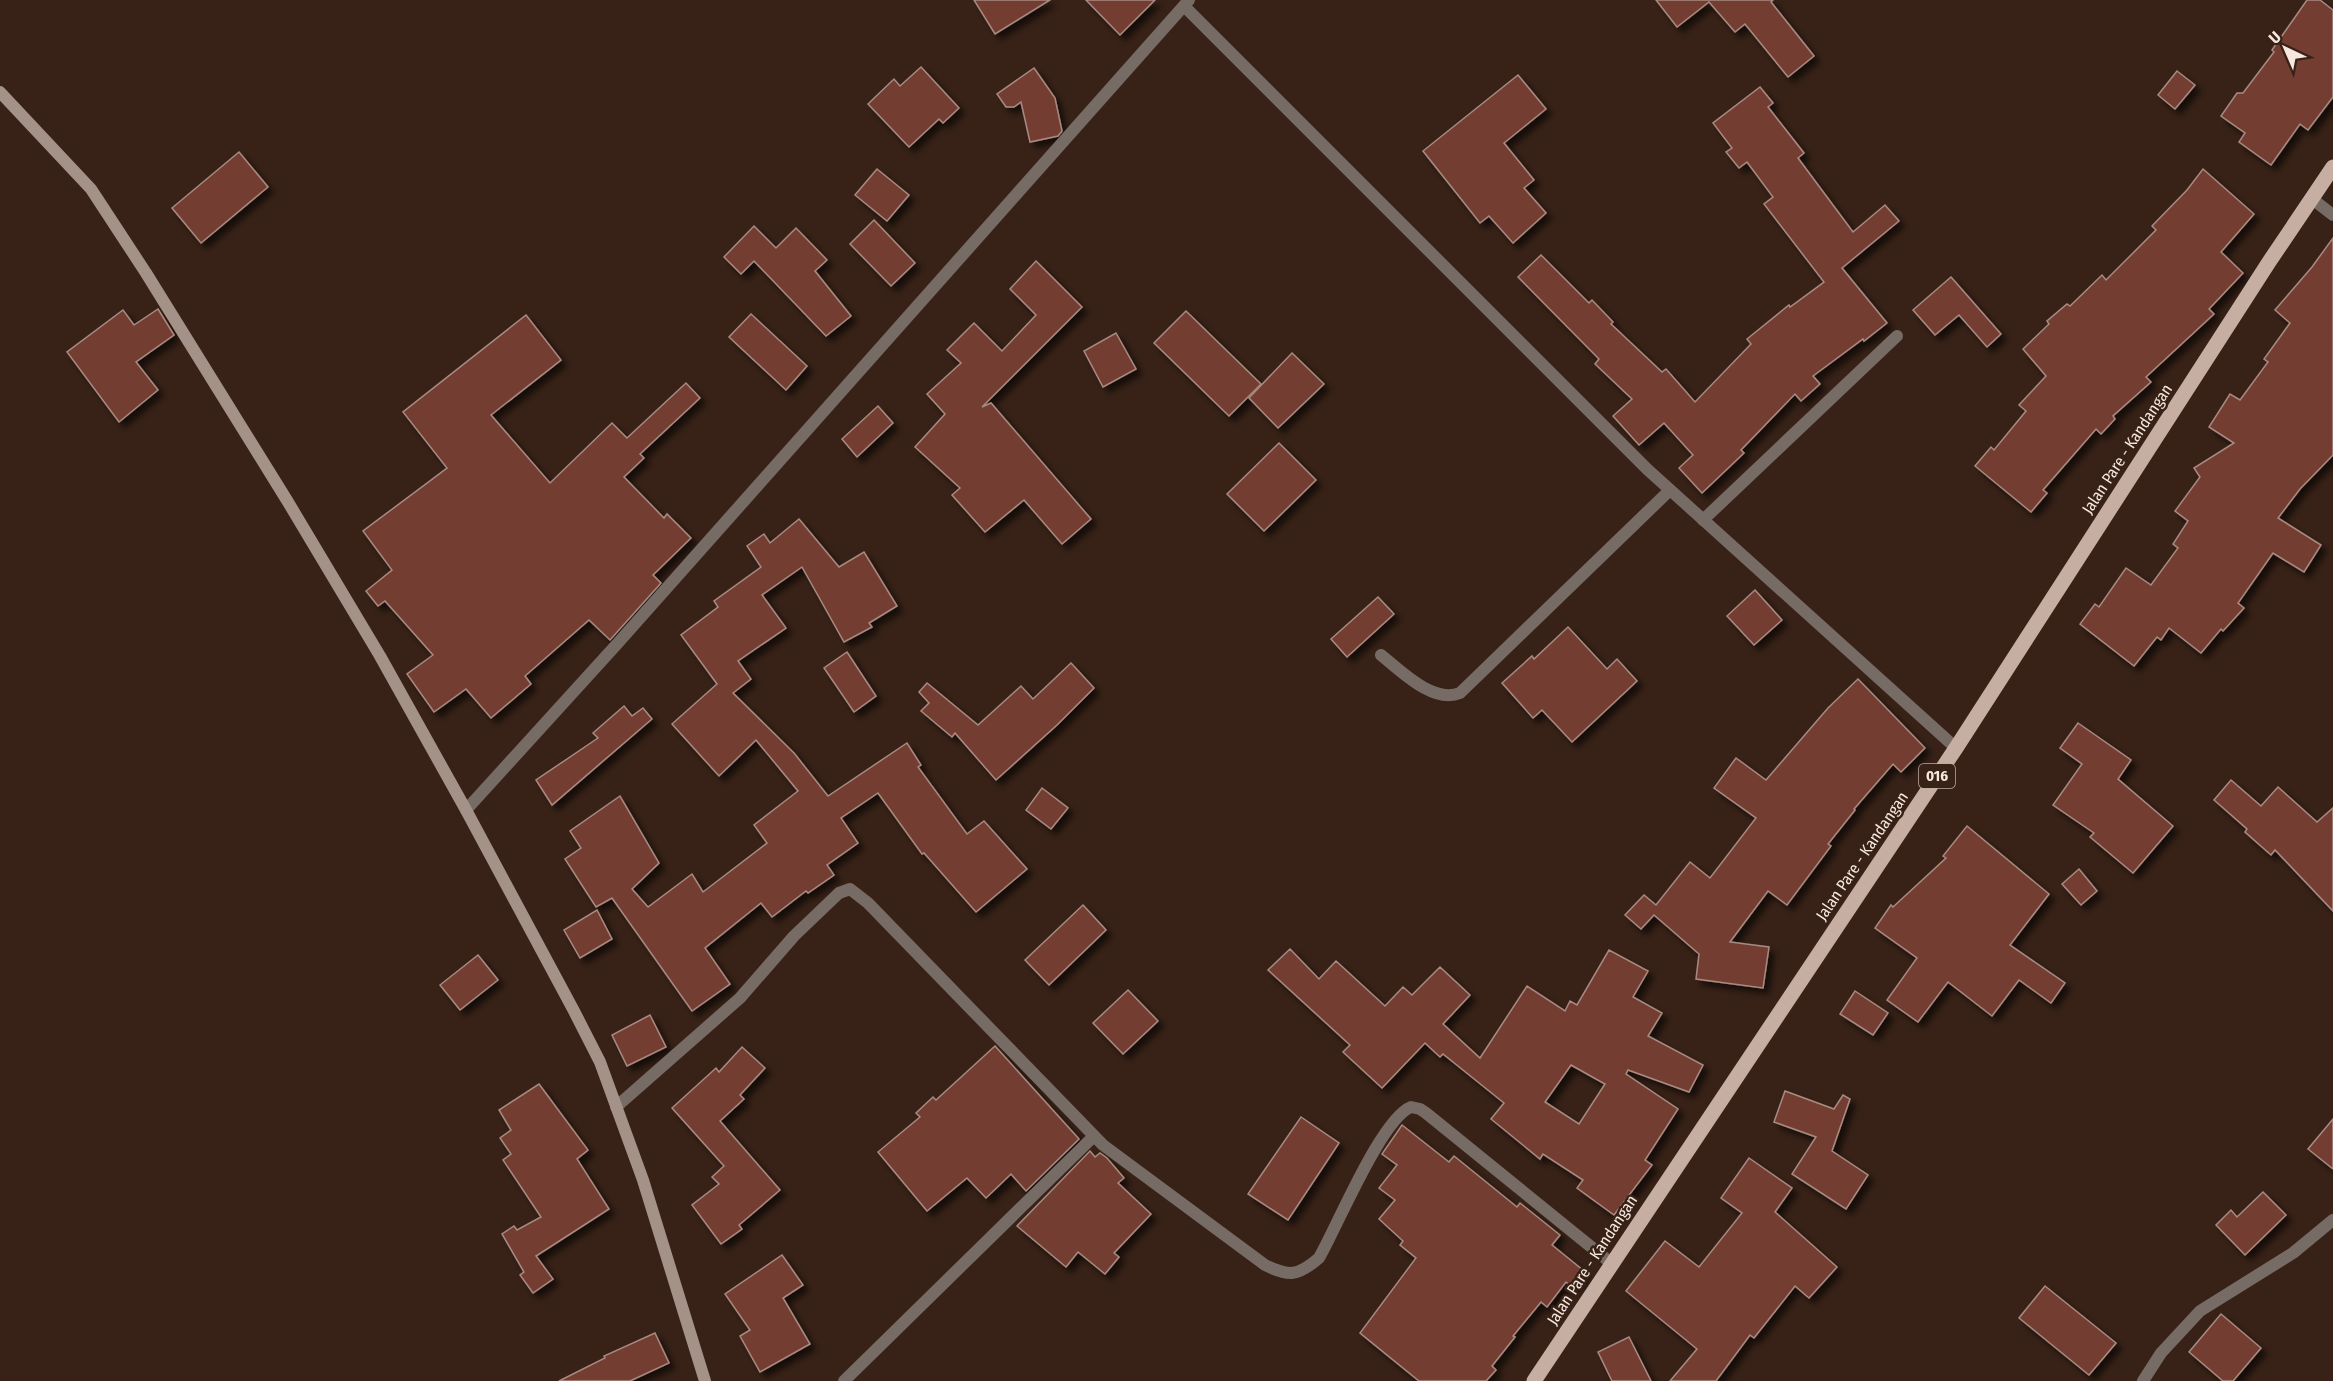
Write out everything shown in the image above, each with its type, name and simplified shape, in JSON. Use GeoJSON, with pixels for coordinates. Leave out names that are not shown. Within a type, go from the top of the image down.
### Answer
{"type":"FeatureCollection","features":[{"type":"Feature","properties":{"kind":"main road","name":"Jalan Pare - Kandangan"},"geometry":{"type":"LineString","coordinates":[[1534,1381],[1956,748],[2333,167]]}},
{"type":"Feature","properties":{"kind":"street"},"geometry":{"type":"LineString","coordinates":[[466,810],[617,644],[1186,3],[1670,490],[1956,748]]}},
{"type":"Feature","properties":{"kind":"street"},"geometry":{"type":"LineString","coordinates":[[0,92],[91,189],[146,273],[288,501],[380,656],[466,810],[600,1062],[643,1180],[705,1381]]}},
{"type":"Feature","properties":{"kind":"street"},"geometry":{"type":"LineString","coordinates":[[2311,198],[2333,216]]}},
{"type":"Feature","properties":{"kind":"street"},"geometry":{"type":"LineString","coordinates":[[1703,520],[1897,336]]}},
{"type":"Feature","properties":{"kind":"street"},"geometry":{"type":"LineString","coordinates":[[1381,655],[1416,682],[1435,693],[1454,696],[1460,693],[1670,490]]}},
{"type":"Feature","properties":{"kind":"street"},"geometry":{"type":"LineString","coordinates":[[616,1107],[740,998],[794,936],[838,893],[850,889],[868,903],[1103,1145],[1265,1265],[1286,1274],[1296,1273],[1307,1268],[1319,1258],[1340,1214],[1384,1136],[1411,1107],[1426,1113],[1611,1263]]}},
{"type":"Feature","properties":{"kind":"street"},"geometry":{"type":"LineString","coordinates":[[844,1381],[1094,1136]]}},
{"type":"Feature","properties":{"kind":"street"},"geometry":{"type":"LineString","coordinates":[[2143,1381],[2161,1353],[2199,1311],[2293,1253],[2333,1220]]}},
{"type":"Feature","properties":{"kind":"building"},"geometry":{"type":"Polygon","coordinates":[[[974,0],[1050,0],[995,34],[974,0]]]}},
{"type":"Feature","properties":{"kind":"building"},"geometry":{"type":"Polygon","coordinates":[[[1086,0],[1155,0],[1120,35],[1086,0]]]}},
{"type":"Feature","properties":{"kind":"building"},"geometry":{"type":"Polygon","coordinates":[[[1656,0],[1773,0],[1771,2],[1814,56],[1788,77],[1745,24],[1735,32],[1709,2],[1677,27],[1656,0]]]}},
{"type":"Feature","properties":{"kind":"building"},"geometry":{"type":"Polygon","coordinates":[[[2307,0],[2320,0],[2333,10],[2333,97],[2308,130],[2300,124],[2271,165],[2239,142],[2245,133],[2221,116],[2237,93],[2243,93],[2274,52],[2272,50],[2307,0]]]}},
{"type":"Feature","properties":{"kind":"building"},"geometry":{"type":"Polygon","coordinates":[[[921,67],[959,108],[943,123],[939,119],[909,147],[868,104],[894,79],[900,86],[921,67]]]}},
{"type":"Feature","properties":{"kind":"building"},"geometry":{"type":"Polygon","coordinates":[[[1034,68],[1055,98],[1062,131],[1058,136],[1030,142],[1021,102],[1014,107],[1006,107],[997,94],[1034,68]]]}},
{"type":"Feature","properties":{"kind":"building"},"geometry":{"type":"Polygon","coordinates":[[[2177,71],[2195,85],[2175,109],[2158,95],[2177,71]]]}},
{"type":"Feature","properties":{"kind":"building"},"geometry":{"type":"Polygon","coordinates":[[[1518,75],[1546,109],[1504,143],[1534,180],[1524,188],[1546,213],[1513,243],[1489,216],[1480,223],[1423,151],[1518,75]]]}},
{"type":"Feature","properties":{"kind":"building"},"geometry":{"type":"Polygon","coordinates":[[[1760,87],[1773,103],[1768,107],[1804,153],[1798,158],[1853,232],[1885,205],[1899,221],[1842,268],[1887,323],[1813,376],[1820,384],[1801,401],[1795,394],[1741,450],[1744,453],[1702,493],[1679,468],[1693,455],[1664,423],[1639,445],[1613,416],[1632,399],[1595,364],[1599,359],[1518,277],[1541,255],[1589,303],[1592,300],[1613,322],[1611,324],[1662,372],[1666,369],[1695,402],[1751,344],[1747,339],[1789,305],[1790,307],[1824,282],[1764,204],[1773,197],[1747,162],[1739,168],[1726,152],[1732,148],[1713,123],[1760,87]]]}},
{"type":"Feature","properties":{"kind":"building"},"geometry":{"type":"Polygon","coordinates":[[[239,152],[268,187],[201,243],[172,208],[239,152]]]}},
{"type":"Feature","properties":{"kind":"building"},"geometry":{"type":"Polygon","coordinates":[[[877,169],[909,195],[887,221],[855,195],[877,169]]]}},
{"type":"Feature","properties":{"kind":"building"},"geometry":{"type":"Polygon","coordinates":[[[2203,169],[2254,214],[2221,252],[2243,273],[2209,309],[2214,314],[2146,377],[2151,382],[2113,416],[2115,419],[2101,434],[2096,429],[2043,490],[2047,493],[2031,512],[1975,466],[1991,447],[1994,450],[2026,411],[2019,405],[2046,376],[2023,349],[2049,324],[2047,321],[2067,304],[2070,306],[2102,275],[2106,280],[2156,230],[2152,226],[2187,190],[2203,169]]]}},
{"type":"Feature","properties":{"kind":"building"},"geometry":{"type":"Polygon","coordinates":[[[874,220],[915,263],[891,286],[850,244],[874,220]]]}},
{"type":"Feature","properties":{"kind":"building"},"geometry":{"type":"Polygon","coordinates":[[[754,226],[776,248],[796,228],[827,260],[815,271],[851,316],[826,336],[754,261],[741,274],[724,257],[754,226]]]}},
{"type":"Feature","properties":{"kind":"building"},"geometry":{"type":"Polygon","coordinates":[[[2333,238],[2333,455],[2300,489],[2278,518],[2321,545],[2304,572],[2273,553],[2238,603],[2244,608],[2223,631],[2221,629],[2201,653],[2169,628],[2161,640],[2157,637],[2134,666],[2080,624],[2095,604],[2099,607],[2126,568],[2151,585],[2178,548],[2173,544],[2188,521],[2175,511],[2200,477],[2194,468],[2234,443],[2209,427],[2230,394],[2240,400],[2268,362],[2264,359],[2290,323],[2275,310],[2312,267],[2333,238]]]}},
{"type":"Feature","properties":{"kind":"building"},"geometry":{"type":"Polygon","coordinates":[[[1036,261],[1082,307],[982,407],[991,403],[1091,519],[1062,544],[1024,500],[985,532],[952,495],[960,488],[915,447],[945,414],[927,394],[961,363],[947,350],[974,323],[1002,351],[1036,315],[1010,289],[1036,261]]]}},
{"type":"Feature","properties":{"kind":"building"},"geometry":{"type":"Polygon","coordinates":[[[1951,277],[2001,334],[1987,347],[1959,315],[1935,335],[1913,310],[1951,277]]]}},
{"type":"Feature","properties":{"kind":"building"},"geometry":{"type":"Polygon","coordinates":[[[158,309],[174,335],[136,362],[158,390],[119,422],[67,352],[123,310],[134,325],[158,309]]]}},
{"type":"Feature","properties":{"kind":"building"},"geometry":{"type":"Polygon","coordinates":[[[1186,311],[1261,384],[1229,416],[1154,343],[1186,311]]]}},
{"type":"Feature","properties":{"kind":"building"},"geometry":{"type":"Polygon","coordinates":[[[751,314],[807,366],[786,390],[729,337],[751,314]]]}},
{"type":"Feature","properties":{"kind":"building"},"geometry":{"type":"Polygon","coordinates":[[[526,315],[561,360],[491,415],[550,483],[612,423],[627,438],[686,383],[700,398],[640,454],[644,458],[624,477],[664,518],[667,514],[691,538],[653,575],[661,583],[610,640],[589,620],[525,676],[531,684],[491,718],[466,689],[434,712],[407,674],[433,655],[385,601],[378,606],[366,591],[392,570],[363,531],[447,468],[403,412],[526,315]]]}},
{"type":"Feature","properties":{"kind":"building"},"geometry":{"type":"Polygon","coordinates":[[[1116,333],[1136,369],[1103,387],[1084,351],[1116,333]]]}},
{"type":"Feature","properties":{"kind":"building"},"geometry":{"type":"Polygon","coordinates":[[[1292,353],[1324,384],[1278,428],[1249,398],[1292,353]]]}},
{"type":"Feature","properties":{"kind":"building"},"geometry":{"type":"Polygon","coordinates":[[[878,406],[893,423],[857,457],[842,439],[878,406]]]}},
{"type":"Feature","properties":{"kind":"building"},"geometry":{"type":"Polygon","coordinates":[[[1279,443],[1316,480],[1264,531],[1227,494],[1279,443]]]}},
{"type":"Feature","properties":{"kind":"building"},"geometry":{"type":"Polygon","coordinates":[[[799,519],[839,567],[864,552],[897,606],[869,623],[872,627],[844,642],[802,567],[762,595],[786,628],[738,661],[751,679],[733,693],[794,753],[828,796],[907,743],[921,765],[918,767],[967,834],[984,821],[1027,869],[976,912],[924,853],[922,854],[878,793],[841,818],[858,843],[827,865],[834,875],[808,893],[806,891],[772,917],[761,903],[705,948],[730,984],[692,1011],[612,898],[596,907],[565,859],[581,848],[570,831],[620,796],[659,863],[632,889],[648,907],[692,874],[703,892],[767,843],[754,825],[798,791],[756,740],[719,776],[672,724],[717,684],[681,635],[718,607],[714,601],[761,567],[747,546],[764,534],[770,543],[799,519]]]}},
{"type":"Feature","properties":{"kind":"building"},"geometry":{"type":"Polygon","coordinates":[[[1755,590],[1782,620],[1754,645],[1727,616],[1755,590]]]}},
{"type":"Feature","properties":{"kind":"building"},"geometry":{"type":"Polygon","coordinates":[[[1378,597],[1394,614],[1347,657],[1331,639],[1378,597]]]}},
{"type":"Feature","properties":{"kind":"building"},"geometry":{"type":"Polygon","coordinates":[[[1568,627],[1607,669],[1617,659],[1637,681],[1572,742],[1542,710],[1533,718],[1502,683],[1532,656],[1534,659],[1568,627]]]}},
{"type":"Feature","properties":{"kind":"building"},"geometry":{"type":"Polygon","coordinates":[[[847,652],[876,696],[854,712],[824,668],[847,652]]]}},
{"type":"Feature","properties":{"kind":"building"},"geometry":{"type":"Polygon","coordinates":[[[1071,663],[1094,688],[996,780],[955,733],[952,737],[921,711],[929,703],[919,692],[927,683],[978,725],[1021,686],[1033,699],[1071,663]]]}},
{"type":"Feature","properties":{"kind":"building"},"geometry":{"type":"Polygon","coordinates":[[[1858,679],[1925,748],[1901,772],[1893,764],[1854,809],[1828,844],[1831,846],[1787,905],[1768,891],[1730,942],[1769,947],[1763,988],[1696,979],[1699,954],[1654,915],[1641,929],[1625,915],[1644,895],[1656,905],[1690,862],[1710,878],[1756,818],[1714,788],[1736,758],[1766,780],[1828,708],[1858,679]]]}},
{"type":"Feature","properties":{"kind":"building"},"geometry":{"type":"Polygon","coordinates":[[[624,706],[632,716],[643,708],[652,719],[552,805],[536,780],[598,738],[593,733],[624,706]]]}},
{"type":"Feature","properties":{"kind":"building"},"geometry":{"type":"Polygon","coordinates":[[[2078,723],[2131,760],[2118,779],[2173,826],[2133,873],[2090,837],[2094,833],[2053,805],[2082,764],[2060,748],[2078,723]]]}},
{"type":"Feature","properties":{"kind":"building"},"geometry":{"type":"Polygon","coordinates":[[[2231,780],[2261,806],[2278,787],[2317,822],[2333,808],[2333,911],[2275,850],[2271,855],[2245,832],[2247,829],[2214,800],[2231,780]]]}},
{"type":"Feature","properties":{"kind":"building"},"geometry":{"type":"Polygon","coordinates":[[[1042,788],[1068,808],[1051,829],[1026,810],[1042,788]]]}},
{"type":"Feature","properties":{"kind":"building"},"geometry":{"type":"Polygon","coordinates":[[[1967,826],[2049,894],[2010,945],[2065,983],[2051,1003],[2019,980],[1992,1016],[1948,982],[1918,1022],[1887,1000],[1917,958],[1875,928],[1891,905],[1893,907],[1946,858],[1943,856],[1967,826]]]}},
{"type":"Feature","properties":{"kind":"building"},"geometry":{"type":"Polygon","coordinates":[[[2079,869],[2097,891],[2081,905],[2062,884],[2079,869]]]}},
{"type":"Feature","properties":{"kind":"building"},"geometry":{"type":"Polygon","coordinates":[[[1083,905],[1106,930],[1049,985],[1025,960],[1083,905]]]}},
{"type":"Feature","properties":{"kind":"building"},"geometry":{"type":"Polygon","coordinates":[[[597,910],[612,939],[580,958],[564,930],[597,910]]]}},
{"type":"Feature","properties":{"kind":"building"},"geometry":{"type":"Polygon","coordinates":[[[1290,949],[1319,979],[1336,961],[1385,1006],[1403,987],[1412,995],[1440,967],[1470,995],[1443,1024],[1480,1058],[1527,986],[1565,1011],[1570,1001],[1577,1005],[1609,950],[1648,971],[1633,997],[1662,1013],[1648,1036],[1703,1065],[1689,1092],[1628,1070],[1626,1074],[1678,1109],[1645,1160],[1652,1165],[1614,1215],[1577,1188],[1583,1180],[1543,1154],[1540,1159],[1491,1119],[1504,1103],[1443,1054],[1440,1057],[1425,1043],[1382,1088],[1343,1052],[1350,1045],[1268,970],[1290,949]],[[1571,1065],[1545,1102],[1579,1124],[1605,1084],[1571,1065]]]}},
{"type":"Feature","properties":{"kind":"building"},"geometry":{"type":"Polygon","coordinates":[[[478,955],[498,980],[460,1010],[440,985],[478,955]]]}},
{"type":"Feature","properties":{"kind":"building"},"geometry":{"type":"Polygon","coordinates":[[[1128,990],[1158,1021],[1123,1054],[1093,1023],[1128,990]]]}},
{"type":"Feature","properties":{"kind":"building"},"geometry":{"type":"Polygon","coordinates":[[[1855,991],[1888,1013],[1873,1035],[1840,1014],[1855,991]]]}},
{"type":"Feature","properties":{"kind":"building"},"geometry":{"type":"Polygon","coordinates":[[[650,1015],[666,1047],[627,1066],[612,1035],[650,1015]]]}},
{"type":"Feature","properties":{"kind":"building"},"geometry":{"type":"Polygon","coordinates":[[[995,1046],[1079,1139],[1026,1191],[1011,1174],[986,1198],[967,1178],[927,1211],[878,1152],[920,1117],[916,1113],[933,1097],[936,1100],[995,1046]]]}},
{"type":"Feature","properties":{"kind":"building"},"geometry":{"type":"Polygon","coordinates":[[[742,1047],[765,1068],[740,1095],[744,1099],[720,1121],[780,1190],[739,1225],[742,1229],[721,1244],[692,1205],[719,1184],[712,1177],[724,1166],[672,1108],[716,1068],[719,1072],[742,1047]]]}},
{"type":"Feature","properties":{"kind":"building"},"geometry":{"type":"Polygon","coordinates":[[[539,1084],[588,1150],[577,1159],[609,1209],[536,1256],[553,1279],[533,1293],[520,1275],[524,1272],[502,1234],[514,1226],[517,1230],[541,1217],[503,1160],[511,1154],[500,1138],[511,1130],[499,1110],[539,1084]]]}},
{"type":"Feature","properties":{"kind":"building"},"geometry":{"type":"Polygon","coordinates":[[[1785,1091],[1834,1109],[1843,1095],[1850,1099],[1832,1151],[1868,1175],[1846,1209],[1792,1174],[1816,1137],[1774,1122],[1785,1091]]]}},
{"type":"Feature","properties":{"kind":"building"},"geometry":{"type":"Polygon","coordinates":[[[1301,1117],[1339,1143],[1288,1220],[1248,1194],[1301,1117]]]}},
{"type":"Feature","properties":{"kind":"building"},"geometry":{"type":"Polygon","coordinates":[[[2333,1119],[2333,1169],[2308,1149],[2333,1119]]]}},
{"type":"Feature","properties":{"kind":"building"},"geometry":{"type":"Polygon","coordinates":[[[1402,1125],[1449,1162],[1454,1156],[1517,1207],[1520,1203],[1560,1235],[1552,1245],[1584,1271],[1572,1287],[1566,1282],[1547,1307],[1541,1302],[1492,1366],[1496,1370],[1486,1381],[1419,1381],[1360,1333],[1416,1258],[1400,1245],[1403,1241],[1379,1219],[1395,1200],[1379,1188],[1397,1165],[1382,1154],[1402,1125]]]}},
{"type":"Feature","properties":{"kind":"building"},"geometry":{"type":"Polygon","coordinates":[[[1090,1151],[1095,1157],[1100,1153],[1107,1158],[1124,1178],[1118,1183],[1151,1214],[1114,1253],[1119,1257],[1105,1274],[1078,1252],[1066,1267],[1017,1226],[1090,1151]]]}},
{"type":"Feature","properties":{"kind":"building"},"geometry":{"type":"Polygon","coordinates":[[[1749,1158],[1792,1188],[1775,1212],[1837,1267],[1809,1298],[1795,1286],[1754,1338],[1750,1335],[1716,1381],[1670,1381],[1697,1349],[1626,1291],[1665,1241],[1699,1267],[1742,1213],[1721,1198],[1749,1158]]]}},
{"type":"Feature","properties":{"kind":"building"},"geometry":{"type":"Polygon","coordinates":[[[2263,1192],[2286,1215],[2245,1255],[2216,1225],[2231,1210],[2237,1217],[2263,1192]]]}},
{"type":"Feature","properties":{"kind":"building"},"geometry":{"type":"Polygon","coordinates":[[[782,1255],[803,1285],[783,1298],[810,1344],[760,1372],[740,1336],[750,1330],[725,1294],[782,1255]]]}},
{"type":"Feature","properties":{"kind":"building"},"geometry":{"type":"Polygon","coordinates":[[[2045,1286],[2116,1343],[2089,1375],[2019,1318],[2045,1286]]]}},
{"type":"Feature","properties":{"kind":"building"},"geometry":{"type":"Polygon","coordinates":[[[2221,1314],[2261,1348],[2233,1381],[2223,1381],[2189,1352],[2221,1314]]]}},
{"type":"Feature","properties":{"kind":"building"},"geometry":{"type":"Polygon","coordinates":[[[655,1333],[669,1363],[630,1381],[559,1381],[605,1358],[604,1356],[655,1333]]]}},
{"type":"Feature","properties":{"kind":"building"},"geometry":{"type":"Polygon","coordinates":[[[1629,1337],[1651,1381],[1612,1381],[1598,1352],[1629,1337]]]}}]}
